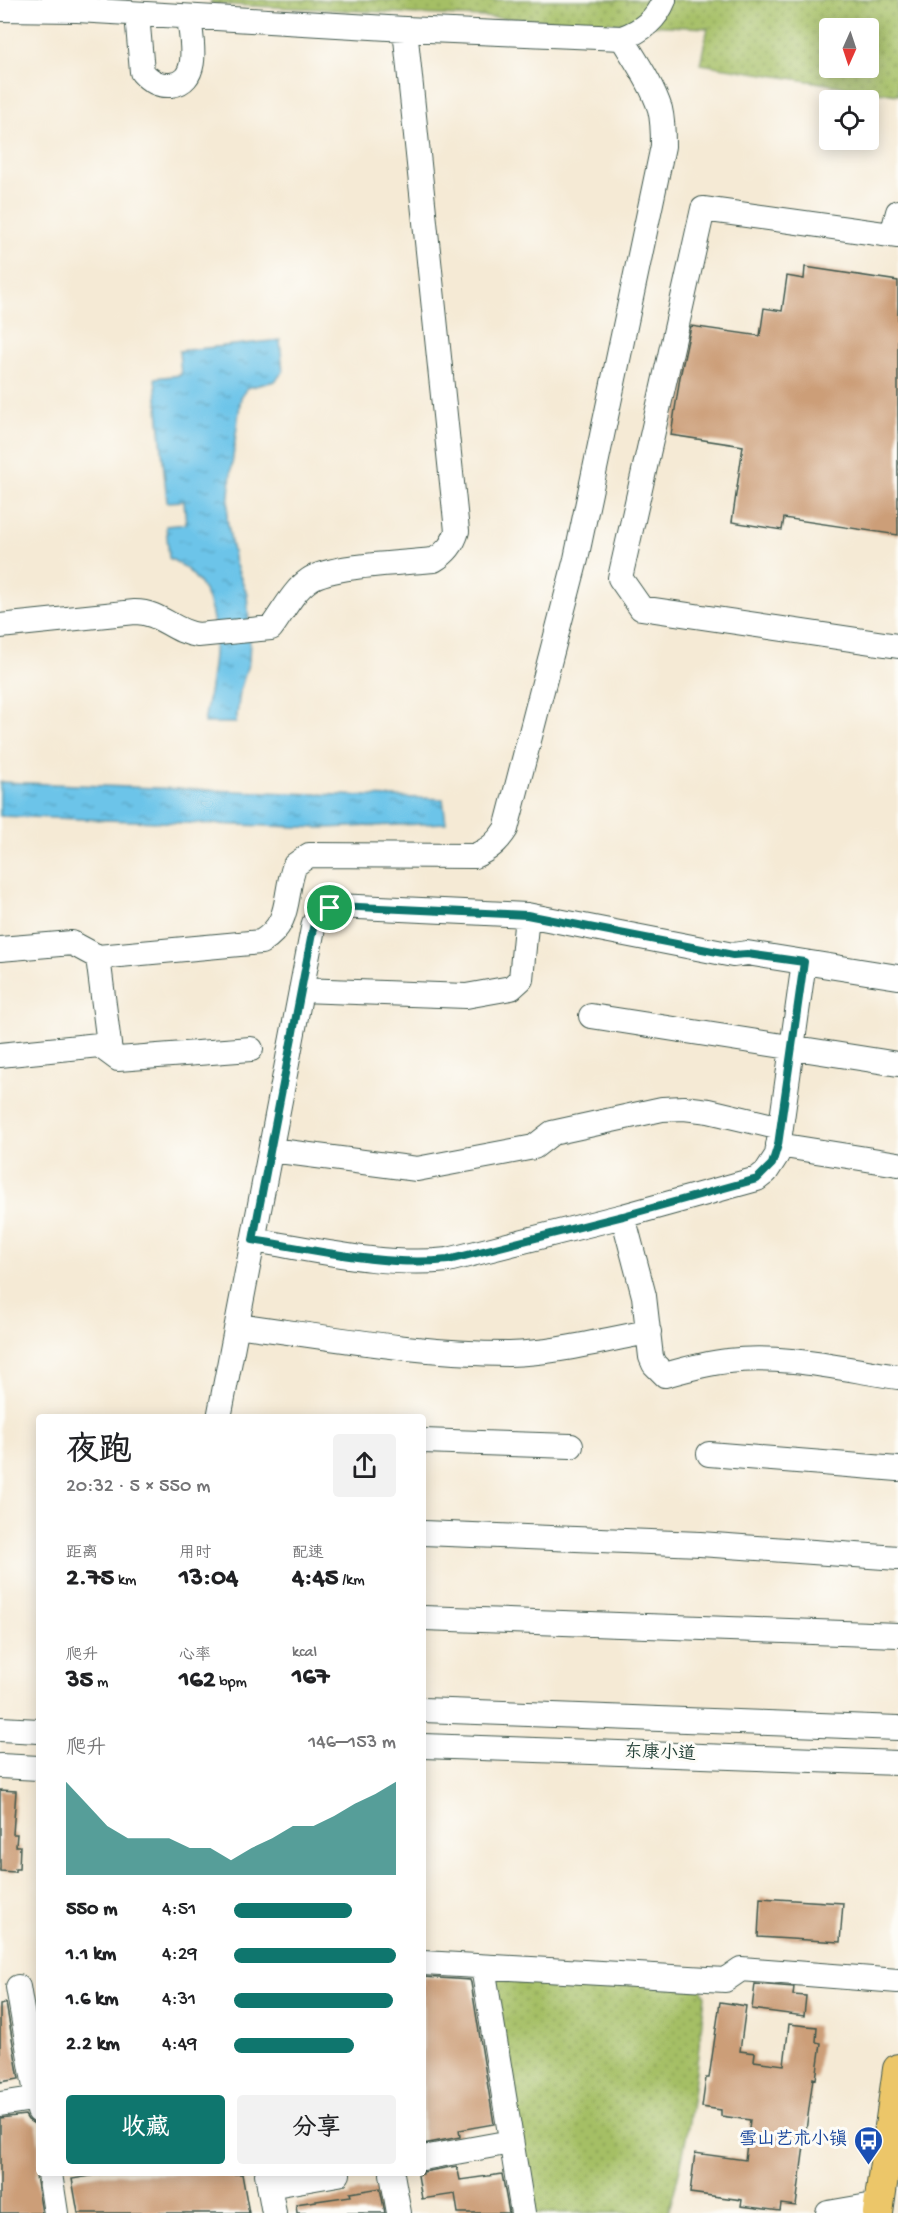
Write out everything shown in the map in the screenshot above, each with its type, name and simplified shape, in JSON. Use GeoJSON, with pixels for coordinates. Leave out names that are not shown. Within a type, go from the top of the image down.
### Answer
{"type":"FeatureCollection","features":[{"type":"Feature","properties":{"kind":"main road"},"geometry":{"type":"LineString","coordinates":[[879,2209],[898,2069]]}},
{"type":"Feature","properties":{"kind":"street"},"geometry":{"type":"LineString","coordinates":[[0,9],[136,14],[161,8],[189,17],[622,38],[649,23],[661,8],[663,0]]}},
{"type":"Feature","properties":{"kind":"street"},"geometry":{"type":"LineString","coordinates":[[136,14],[142,72],[153,82],[168,85],[183,80],[193,66],[189,17]]}},
{"type":"Feature","properties":{"kind":"street"},"geometry":{"type":"LineString","coordinates":[[0,626],[144,612],[164,620],[177,630],[198,635],[272,628],[300,588],[316,575],[335,570],[434,560],[447,551],[452,544],[457,531],[405,29]]}},
{"type":"Feature","properties":{"kind":"street"},"geometry":{"type":"LineString","coordinates":[[0,949],[72,943],[98,957],[261,942],[282,922],[295,865],[309,855],[474,856],[493,846],[507,829],[576,560],[663,146],[663,123],[660,108],[622,38]]}},
{"type":"Feature","properties":{"kind":"street"},"geometry":{"type":"LineString","coordinates":[[898,212],[895,236],[703,209],[620,578],[641,608],[898,646]]}},
{"type":"Feature","properties":{"kind":"street"},"geometry":{"type":"LineString","coordinates":[[220,1414],[314,923],[330,908],[337,906],[527,915],[733,955],[747,954],[898,977]]}},
{"type":"Feature","properties":{"kind":"street"},"geometry":{"type":"LineString","coordinates":[[301,990],[466,996],[511,988],[521,979],[527,915]]}},
{"type":"Feature","properties":{"kind":"street"},"geometry":{"type":"LineString","coordinates":[[98,957],[110,1053]]}},
{"type":"Feature","properties":{"kind":"street"},"geometry":{"type":"LineString","coordinates":[[253,1240],[394,1262],[448,1260],[623,1216],[757,1179],[772,1164],[780,1137],[804,962]]}},
{"type":"Feature","properties":{"kind":"street"},"geometry":{"type":"LineString","coordinates":[[591,1016],[898,1064]]}},
{"type":"Feature","properties":{"kind":"street"},"geometry":{"type":"LineString","coordinates":[[0,1055],[99,1045],[118,1059],[251,1049]]}},
{"type":"Feature","properties":{"kind":"street"},"geometry":{"type":"LineString","coordinates":[[270,1150],[417,1169],[534,1147],[552,1133],[662,1109],[684,1108],[700,1110],[780,1137],[898,1164]]}},
{"type":"Feature","properties":{"kind":"street"},"geometry":{"type":"LineString","coordinates":[[623,1216],[642,1285],[651,1357],[654,1364],[665,1375],[711,1363],[783,1360],[898,1377]]}},
{"type":"Feature","properties":{"kind":"street"},"geometry":{"type":"LineString","coordinates":[[237,1325],[432,1351],[510,1354],[545,1351],[649,1332]]}},
{"type":"Feature","properties":{"kind":"street"},"geometry":{"type":"LineString","coordinates":[[426,1441],[571,1446]]}},
{"type":"Feature","properties":{"kind":"street"},"geometry":{"type":"LineString","coordinates":[[709,1454],[898,1469]]}},
{"type":"Feature","properties":{"kind":"street"},"geometry":{"type":"LineString","coordinates":[[426,1533],[700,1544],[898,1558]]}},
{"type":"Feature","properties":{"kind":"street"},"geometry":{"type":"LineString","coordinates":[[426,1618],[898,1635]]}},
{"type":"Feature","properties":{"kind":"street"},"geometry":{"type":"LineString","coordinates":[[426,1710],[898,1728]]}},
{"type":"Feature","properties":{"kind":"street"},"geometry":{"type":"LineString","coordinates":[[0,1729],[36,1731]]}},
{"type":"Feature","properties":{"kind":"street","name":"东康小道"},"geometry":{"type":"LineString","coordinates":[[426,1746],[898,1763]]}},
{"type":"Feature","properties":{"kind":"street"},"geometry":{"type":"LineString","coordinates":[[0,1766],[36,1768]]}},
{"type":"Feature","properties":{"kind":"street"},"geometry":{"type":"LineString","coordinates":[[426,1963],[725,1980],[741,1969],[898,1981]]}},
{"type":"Feature","properties":{"kind":"street"},"geometry":{"type":"LineString","coordinates":[[483,1967],[523,2213]]}},
{"type":"Feature","properties":{"kind":"street"},"geometry":{"type":"LineString","coordinates":[[18,1986],[36,2090]]}},
{"type":"Feature","properties":{"kind":"street"},"geometry":{"type":"LineString","coordinates":[[0,2104],[36,2102]]}},
{"type":"Feature","properties":{"kind":"street"},"geometry":{"type":"LineString","coordinates":[[426,2157],[511,2142]]}},
{"type":"Feature","properties":{"kind":"street"},"geometry":{"type":"LineString","coordinates":[[50,2176],[56,2213]]}},
{"type":"Feature","properties":{"kind":"street"},"geometry":{"type":"LineString","coordinates":[[274,2213],[268,2180],[315,2176]]}},
{"type":"Feature","properties":{"kind":"street"},"geometry":{"type":"LineString","coordinates":[[392,2176],[399,2213]]}},
{"type":"Feature","properties":{"kind":"street"},"geometry":{"type":"LineString","coordinates":[[828,2213],[879,2209]]}},
{"type":"Feature","properties":{"kind":"green space"},"geometry":{"type":"Polygon","coordinates":[[[211,0],[898,0],[898,95],[879,92],[879,90],[866,90],[700,64],[708,28],[211,4],[211,0]]]}},
{"type":"Feature","properties":{"kind":"green space"},"geometry":{"type":"Polygon","coordinates":[[[497,1970],[700,1986],[705,1996],[691,2106],[682,2160],[668,2213],[527,2213],[492,1979],[497,1970]]]}},
{"type":"Feature","properties":{"kind":"water"},"geometry":{"type":"Polygon","coordinates":[[[280,340],[283,372],[275,381],[247,388],[241,397],[231,472],[227,519],[235,563],[247,594],[249,661],[240,691],[236,723],[204,723],[214,654],[211,609],[203,589],[190,572],[169,558],[166,526],[186,524],[184,501],[167,502],[155,378],[181,375],[179,351],[280,340]]]}},
{"type":"Feature","properties":{"kind":"water"},"geometry":{"type":"Polygon","coordinates":[[[0,782],[443,799],[446,823],[323,828],[0,816],[0,782]]]}},
{"type":"Feature","properties":{"kind":"building"},"geometry":{"type":"Polygon","coordinates":[[[805,267],[898,281],[898,535],[784,518],[782,530],[732,522],[743,446],[671,435],[691,326],[760,336],[764,308],[782,311],[787,276],[804,279],[805,267]]]}},
{"type":"Feature","properties":{"kind":"building"},"geometry":{"type":"Polygon","coordinates":[[[0,1790],[16,1791],[13,1834],[17,1834],[16,1846],[20,1846],[19,1869],[15,1869],[15,1872],[0,1871],[0,1790]]]}},
{"type":"Feature","properties":{"kind":"building"},"geometry":{"type":"Polygon","coordinates":[[[760,1898],[843,1903],[840,1942],[758,1937],[760,1898]]]}},
{"type":"Feature","properties":{"kind":"building"},"geometry":{"type":"Polygon","coordinates":[[[426,1977],[470,1980],[471,1983],[494,2124],[459,2130],[460,2137],[426,2143],[426,1977]]]}},
{"type":"Feature","properties":{"kind":"building"},"geometry":{"type":"Polygon","coordinates":[[[755,1984],[794,1987],[793,1995],[806,1996],[804,2016],[752,2009],[755,1984]]]}},
{"type":"Feature","properties":{"kind":"building"},"geometry":{"type":"Polygon","coordinates":[[[720,2002],[746,2006],[740,2051],[755,2053],[754,2061],[784,2065],[789,2024],[817,2027],[816,2042],[821,2043],[816,2079],[813,2078],[796,2206],[781,2204],[780,2211],[741,2206],[742,2200],[690,2193],[695,2153],[745,2160],[750,2120],[721,2116],[721,2110],[702,2107],[706,2078],[709,2078],[720,2002]]]}},
{"type":"Feature","properties":{"kind":"building"},"geometry":{"type":"Polygon","coordinates":[[[6,2003],[19,2079],[0,2082],[0,2005],[6,2003]]]}},
{"type":"Feature","properties":{"kind":"building"},"geometry":{"type":"Polygon","coordinates":[[[25,2115],[36,2125],[36,2176],[42,2213],[0,2213],[0,2118],[25,2115]]]}},
{"type":"Feature","properties":{"kind":"building"},"geometry":{"type":"Polygon","coordinates":[[[457,2166],[460,2180],[502,2174],[509,2213],[458,2213],[455,2194],[422,2199],[418,2176],[426,2176],[426,2171],[457,2166]]]}},
{"type":"Feature","properties":{"kind":"building"},"geometry":{"type":"Polygon","coordinates":[[[90,2176],[242,2176],[249,2213],[78,2213],[72,2179],[90,2176]]]}},
{"type":"Feature","properties":{"kind":"building"},"geometry":{"type":"Polygon","coordinates":[[[380,2188],[385,2213],[297,2213],[296,2204],[351,2196],[350,2193],[380,2188]]]}},
{"type":"Feature","properties":{"kind":"place","name":"雪山艺术小镇"},"geometry":{"type":"Point","coordinates":[868,2166]}},
{"type":"Feature","properties":{"kind":"route"},"geometry":{"type":"LineString","coordinates":[[337,906],[527,915],[733,955],[747,954],[804,962],[777,1155],[772,1164],[757,1179],[623,1216],[448,1260],[394,1262],[253,1240],[314,923],[323,912],[330,908],[337,906]]}}]}
